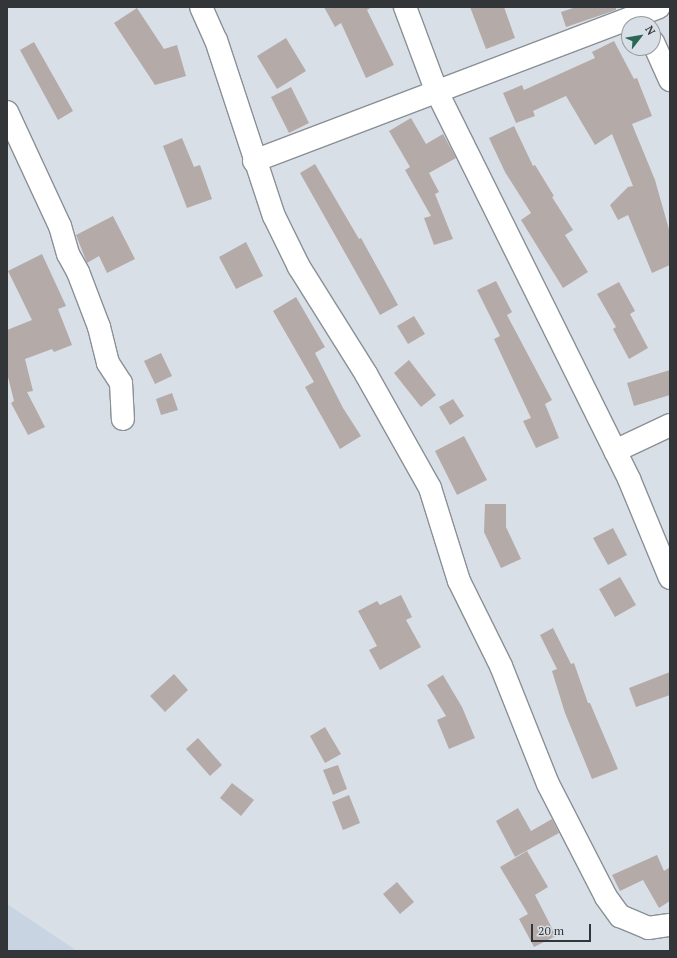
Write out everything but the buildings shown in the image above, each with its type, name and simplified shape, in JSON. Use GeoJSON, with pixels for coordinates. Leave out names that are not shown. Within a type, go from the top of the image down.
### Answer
{"type":"FeatureCollection","features":[{"type":"Feature","properties":{"kind":"street"},"geometry":{"type":"LineString","coordinates":[[201,7],[216,40],[254,161],[274,216],[300,267],[366,374],[430,488],[459,581],[501,666],[548,784],[606,897],[620,916],[648,928],[670,925]]}},
{"type":"Feature","properties":{"kind":"street"},"geometry":{"type":"LineString","coordinates":[[405,7],[436,90],[615,450],[670,578]]}},
{"type":"Feature","properties":{"kind":"street"},"geometry":{"type":"LineString","coordinates":[[254,161],[436,90],[645,13]]}},
{"type":"Feature","properties":{"kind":"street"},"geometry":{"type":"LineString","coordinates":[[659,56],[670,80]]}},
{"type":"Feature","properties":{"kind":"street"},"geometry":{"type":"LineString","coordinates":[[7,112],[60,226],[68,254],[78,272],[99,326],[108,363],[121,383],[123,419]]}},
{"type":"Feature","properties":{"kind":"street"},"geometry":{"type":"LineString","coordinates":[[615,450],[670,425]]}},
{"type":"Feature","properties":{"kind":"shaded area"},"geometry":{"type":"Polygon","coordinates":[[[7,904],[77,951],[7,951],[7,904]]]}}]}
